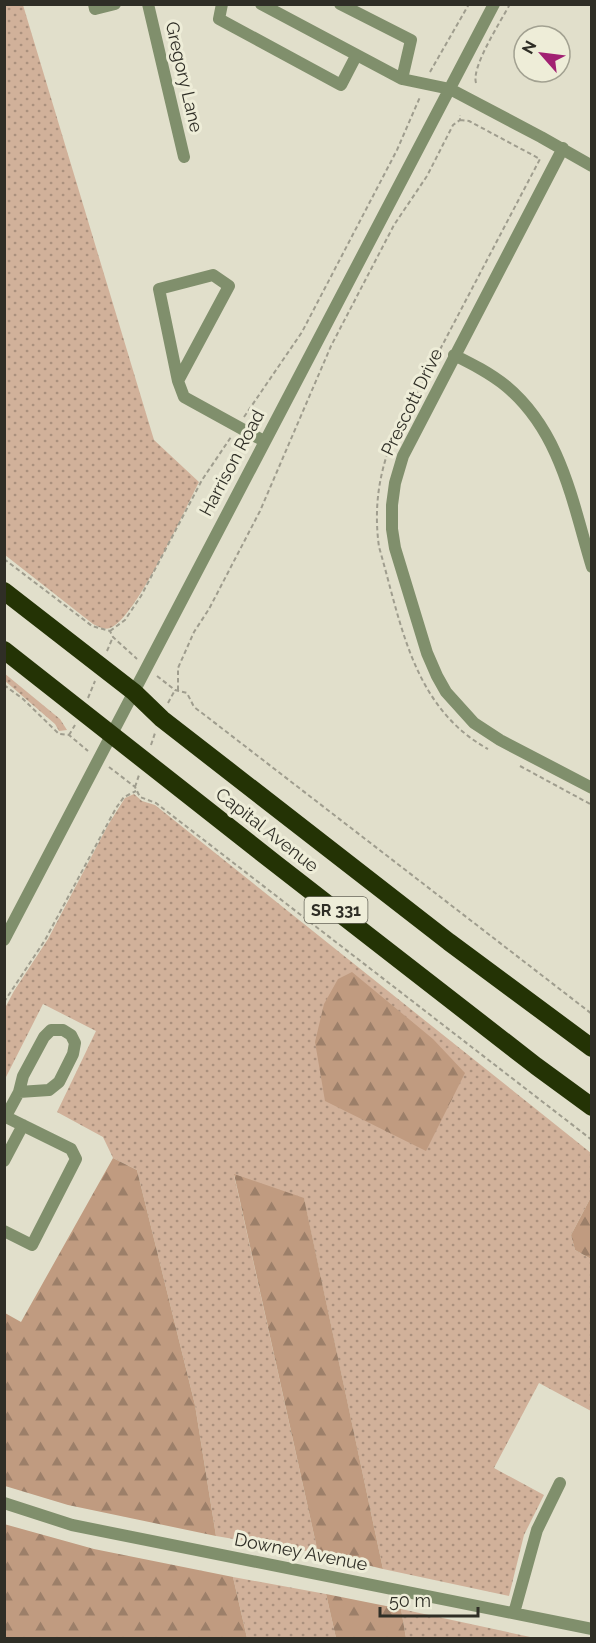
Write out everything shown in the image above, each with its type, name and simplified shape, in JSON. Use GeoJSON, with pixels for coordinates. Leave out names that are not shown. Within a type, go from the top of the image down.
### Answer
{"type":"FeatureCollection","features":[{"type":"Feature","properties":{"kind":"highway","name":"Capital Avenue"},"geometry":{"type":"LineString","coordinates":[[4,591],[134,692],[162,718],[449,942],[591,1048]]}},
{"type":"Feature","properties":{"kind":"highway","name":"Capital Avenue"},"geometry":{"type":"LineString","coordinates":[[4,650],[591,1107]]}},
{"type":"Feature","properties":{"kind":"street"},"geometry":{"type":"LineString","coordinates":[[95,7],[115,4]]}},
{"type":"Feature","properties":{"kind":"street","name":"Gregory Lane"},"geometry":{"type":"LineString","coordinates":[[148,4],[184,157]]}},
{"type":"Feature","properties":{"kind":"street"},"geometry":{"type":"LineString","coordinates":[[222,4],[219,19],[341,85],[357,56]]}},
{"type":"Feature","properties":{"kind":"street"},"geometry":{"type":"LineString","coordinates":[[261,4],[402,79],[450,89],[591,165]]}},
{"type":"Feature","properties":{"kind":"street"},"geometry":{"type":"LineString","coordinates":[[340,4],[411,40],[402,79]]}},
{"type":"Feature","properties":{"kind":"street","name":"Harrison Road"},"geometry":{"type":"LineString","coordinates":[[4,940],[494,4]]}},
{"type":"Feature","properties":{"kind":"street","name":"Prescott Drive"},"geometry":{"type":"LineString","coordinates":[[562,148],[403,456],[395,483],[392,529],[395,548],[427,653],[446,692],[474,723],[500,740],[591,788]]}},
{"type":"Feature","properties":{"kind":"street"},"geometry":{"type":"LineString","coordinates":[[178,381],[229,286],[213,275],[159,289],[178,381],[184,397],[264,441]]}},
{"type":"Feature","properties":{"kind":"street"},"geometry":{"type":"LineString","coordinates":[[454,355],[504,384],[541,425],[560,463],[591,567]]}},
{"type":"Feature","properties":{"kind":"street"},"geometry":{"type":"LineString","coordinates":[[4,1231],[32,1245],[76,1159],[70,1149],[5,1116],[19,1092],[23,1076],[44,1037],[51,1030],[63,1030],[71,1035],[75,1043],[73,1054],[59,1082],[49,1090],[19,1092]]}},
{"type":"Feature","properties":{"kind":"street"},"geometry":{"type":"LineString","coordinates":[[4,1161],[23,1125]]}},
{"type":"Feature","properties":{"kind":"street"},"geometry":{"type":"LineString","coordinates":[[514,1613],[537,1530],[560,1483]]}},
{"type":"Feature","properties":{"kind":"street","name":"Downey Avenue"},"geometry":{"type":"LineString","coordinates":[[4,1503],[72,1525],[591,1629]]}},
{"type":"Feature","properties":{"kind":"path"},"geometry":{"type":"LineString","coordinates":[[4,559],[92,626],[110,631],[125,620],[141,596],[202,480],[302,332],[398,150],[425,84],[470,4]]}},
{"type":"Feature","properties":{"kind":"path"},"geometry":{"type":"LineString","coordinates":[[476,83],[474,78],[479,64],[510,4]]}},
{"type":"Feature","properties":{"kind":"path"},"geometry":{"type":"LineString","coordinates":[[178,690],[178,668],[194,632],[210,609],[260,511],[331,346],[394,225],[427,176],[453,125],[460,117],[540,159],[391,444],[379,481],[376,526],[379,547],[416,671],[449,719],[489,749]]}},
{"type":"Feature","properties":{"kind":"path"},"geometry":{"type":"LineString","coordinates":[[4,685],[23,699],[59,734],[69,735],[113,637],[110,631]]}},
{"type":"Feature","properties":{"kind":"path"},"geometry":{"type":"LineString","coordinates":[[178,690],[175,690],[144,761],[135,787],[140,797],[156,802],[591,1140]]}},
{"type":"Feature","properties":{"kind":"path"},"geometry":{"type":"LineString","coordinates":[[178,690],[187,693],[194,707],[201,713],[591,1014]]}},
{"type":"Feature","properties":{"kind":"path"},"geometry":{"type":"LineString","coordinates":[[518,765],[591,805]]}},
{"type":"Feature","properties":{"kind":"path"},"geometry":{"type":"LineString","coordinates":[[4,1002],[45,940],[116,808],[124,797],[136,791]]}},
{"type":"Feature","properties":{"kind":"shaded area"},"geometry":{"type":"Polygon","coordinates":[[[4,5],[23,5],[154,440],[199,482],[171,538],[132,606],[120,621],[108,629],[93,624],[5,555],[4,5]]]}},
{"type":"Feature","properties":{"kind":"shaded area"},"geometry":{"type":"Polygon","coordinates":[[[4,673],[60,719],[67,730],[59,731],[55,724],[5,681],[4,673]]]}},
{"type":"Feature","properties":{"kind":"shaded area"},"geometry":{"type":"Polygon","coordinates":[[[134,794],[142,801],[155,805],[591,1153],[591,1197],[571,1235],[575,1250],[591,1259],[591,1411],[539,1383],[494,1468],[544,1495],[524,1535],[509,1596],[383,1569],[304,1199],[234,1175],[318,1553],[216,1536],[195,1405],[137,1170],[113,1158],[103,1137],[57,1112],[96,1031],[43,1004],[5,1079],[5,1008],[48,939],[108,825],[125,798],[134,794]]]}},
{"type":"Feature","properties":{"kind":"shaded area"},"geometry":{"type":"Polygon","coordinates":[[[233,1577],[326,1594],[336,1638],[247,1638],[233,1577]]]}},
{"type":"Feature","properties":{"kind":"shaded area"},"geometry":{"type":"Polygon","coordinates":[[[401,1609],[535,1638],[406,1638],[401,1609]]]}},
{"type":"Feature","properties":{"kind":"green space"},"geometry":{"type":"Polygon","coordinates":[[[352,972],[433,1039],[465,1073],[426,1151],[325,1101],[315,1042],[324,1004],[338,979],[352,972]]]}},
{"type":"Feature","properties":{"kind":"green space"},"geometry":{"type":"Polygon","coordinates":[[[113,1158],[137,1170],[195,1405],[216,1536],[68,1505],[5,1486],[5,1313],[21,1322],[113,1158]]]}},
{"type":"Feature","properties":{"kind":"green space"},"geometry":{"type":"Polygon","coordinates":[[[234,1174],[304,1198],[383,1569],[318,1553],[234,1174]]]}},
{"type":"Feature","properties":{"kind":"green space"},"geometry":{"type":"Polygon","coordinates":[[[591,1197],[591,1259],[575,1250],[571,1235],[591,1197]]]}},
{"type":"Feature","properties":{"kind":"green space"},"geometry":{"type":"Polygon","coordinates":[[[4,1524],[94,1549],[233,1577],[247,1638],[5,1638],[4,1524]]]}},
{"type":"Feature","properties":{"kind":"green space"},"geometry":{"type":"Polygon","coordinates":[[[326,1594],[401,1609],[406,1638],[336,1638],[326,1594]]]}}]}
